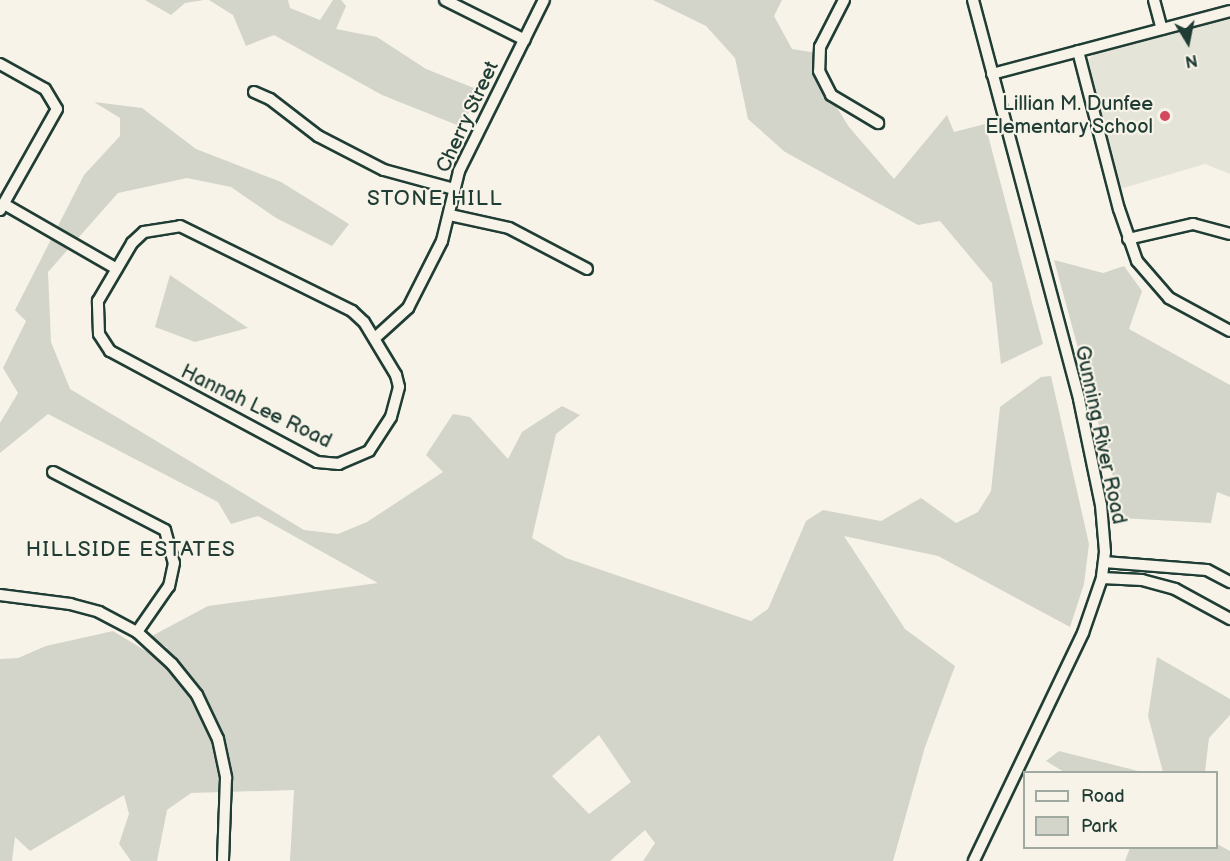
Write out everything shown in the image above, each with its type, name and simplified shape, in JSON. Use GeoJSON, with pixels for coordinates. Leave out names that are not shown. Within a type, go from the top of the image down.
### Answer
{"type":"FeatureCollection","features":[{"type":"Feature","properties":{"kind":"street"},"geometry":{"type":"LineString","coordinates":[[445,0],[525,40]]}},
{"type":"Feature","properties":{"kind":"street","name":"Cherry Street"},"geometry":{"type":"LineString","coordinates":[[375,338],[408,308],[445,235],[454,189],[464,161],[544,0]]}},
{"type":"Feature","properties":{"kind":"street"},"geometry":{"type":"LineString","coordinates":[[844,0],[820,47],[819,71],[831,95],[878,123]]}},
{"type":"Feature","properties":{"kind":"street","name":"Gunning River Road"},"geometry":{"type":"LineString","coordinates":[[973,0],[1079,399],[1101,506],[1104,562],[1102,578],[1083,633],[974,861]]}},
{"type":"Feature","properties":{"kind":"street"},"geometry":{"type":"LineString","coordinates":[[1154,0],[1162,29]]}},
{"type":"Feature","properties":{"kind":"street"},"geometry":{"type":"LineString","coordinates":[[992,74],[1230,11]]}},
{"type":"Feature","properties":{"kind":"street"},"geometry":{"type":"LineString","coordinates":[[1078,51],[1128,239],[1137,261],[1157,287],[1180,305],[1230,331]]}},
{"type":"Feature","properties":{"kind":"street"},"geometry":{"type":"LineString","coordinates":[[0,64],[45,89],[57,109],[2,207],[117,268]]}},
{"type":"Feature","properties":{"kind":"street"},"geometry":{"type":"LineString","coordinates":[[254,92],[270,99],[318,136],[384,170],[454,189]]}},
{"type":"Feature","properties":{"kind":"street"},"geometry":{"type":"LineString","coordinates":[[450,215],[509,228],[587,269]]}},
{"type":"Feature","properties":{"kind":"street"},"geometry":{"type":"LineString","coordinates":[[1128,239],[1193,224],[1230,234]]}},
{"type":"Feature","properties":{"kind":"street","name":"Hannah Lee Road"},"geometry":{"type":"LineString","coordinates":[[180,226],[352,312],[375,338],[399,387],[391,417],[369,451],[355,460],[339,464],[317,462],[117,358],[99,334],[96,315],[98,301],[117,268],[144,232],[180,226]]}},
{"type":"Feature","properties":{"kind":"street"},"geometry":{"type":"LineString","coordinates":[[54,472],[165,530],[174,563],[169,586],[138,632]]}},
{"type":"Feature","properties":{"kind":"street"},"geometry":{"type":"LineString","coordinates":[[1104,562],[1207,570],[1230,582]]}},
{"type":"Feature","properties":{"kind":"street"},"geometry":{"type":"LineString","coordinates":[[1102,578],[1168,586],[1230,618]]}},
{"type":"Feature","properties":{"kind":"street"},"geometry":{"type":"LineString","coordinates":[[0,595],[80,607],[138,632],[188,682],[218,739],[226,778],[224,861]]}},
{"type":"Feature","properties":{"kind":"shaded area","name":"Lillian M. Dunfee Elementary School"},"geometry":{"type":"Polygon","coordinates":[[[1230,19],[1230,174],[1205,164],[1120,189],[1088,60],[1094,54],[1230,19]]]}},
{"type":"Feature","properties":{"kind":"green space"},"geometry":{"type":"Polygon","coordinates":[[[145,0],[204,0],[185,3],[171,15],[145,0]]]}},
{"type":"Feature","properties":{"kind":"green space"},"geometry":{"type":"Polygon","coordinates":[[[209,0],[288,0],[290,8],[320,20],[333,0],[341,0],[346,6],[336,29],[377,37],[426,69],[479,90],[462,127],[382,95],[274,35],[246,46],[233,15],[209,0]]]}},
{"type":"Feature","properties":{"kind":"green space"},"geometry":{"type":"Polygon","coordinates":[[[653,0],[782,0],[774,16],[792,49],[817,53],[824,87],[849,127],[894,179],[947,115],[954,132],[985,124],[1043,344],[1001,364],[992,283],[940,221],[918,225],[785,152],[748,119],[735,58],[706,26],[653,0]]]}},
{"type":"Feature","properties":{"kind":"green space"},"geometry":{"type":"Polygon","coordinates":[[[94,102],[142,108],[196,149],[281,182],[349,224],[332,246],[276,218],[231,187],[187,178],[118,193],[48,272],[51,342],[70,389],[304,530],[338,534],[367,522],[443,472],[426,455],[453,414],[470,417],[508,459],[522,432],[562,406],[580,415],[556,434],[532,538],[566,558],[751,621],[768,609],[806,521],[823,510],[881,521],[921,498],[956,523],[978,512],[991,491],[1000,407],[1041,377],[1051,376],[1089,544],[1084,584],[1070,627],[938,556],[844,536],[905,629],[955,666],[925,747],[893,861],[643,861],[655,843],[645,830],[610,861],[290,861],[294,790],[191,793],[167,810],[157,861],[131,861],[119,844],[129,814],[124,795],[30,851],[15,837],[12,861],[0,861],[0,659],[18,658],[46,646],[113,631],[146,651],[168,648],[150,637],[208,606],[378,583],[258,516],[231,524],[218,502],[48,414],[0,453],[0,423],[18,393],[3,368],[26,321],[15,310],[84,175],[120,136],[120,118],[94,102]],[[599,735],[552,776],[589,814],[631,782],[599,735]]]}},
{"type":"Feature","properties":{"kind":"green space"},"geometry":{"type":"Polygon","coordinates":[[[1054,260],[1103,273],[1124,266],[1142,291],[1129,329],[1230,385],[1230,497],[1217,492],[1211,523],[1120,518],[1119,499],[1054,260]]]}},
{"type":"Feature","properties":{"kind":"green space"},"geometry":{"type":"Polygon","coordinates":[[[170,275],[248,328],[195,342],[155,327],[170,275]]]}},
{"type":"Feature","properties":{"kind":"green space"},"geometry":{"type":"Polygon","coordinates":[[[1157,657],[1230,699],[1230,715],[1209,738],[1205,771],[1163,771],[1148,716],[1157,657]]]}},
{"type":"Feature","properties":{"kind":"green space"},"geometry":{"type":"Polygon","coordinates":[[[1059,751],[1138,771],[1062,771],[1046,761],[1059,751]]]}},
{"type":"Feature","properties":{"kind":"green space"},"geometry":{"type":"Polygon","coordinates":[[[1218,845],[1230,851],[1230,861],[1125,861],[1130,849],[1218,849],[1218,845]]]}},
{"type":"Feature","properties":{"kind":"place","name":"Lillian M. Dunfee Elementary School"},"geometry":{"type":"Point","coordinates":[1165,116]}},
{"type":"Feature","properties":{"kind":"district","name":"STONE HILL"},"geometry":{"type":"Point","coordinates":[435,199]}},
{"type":"Feature","properties":{"kind":"district","name":"HILLSIDE ESTATES"},"geometry":{"type":"Point","coordinates":[131,550]}}]}
